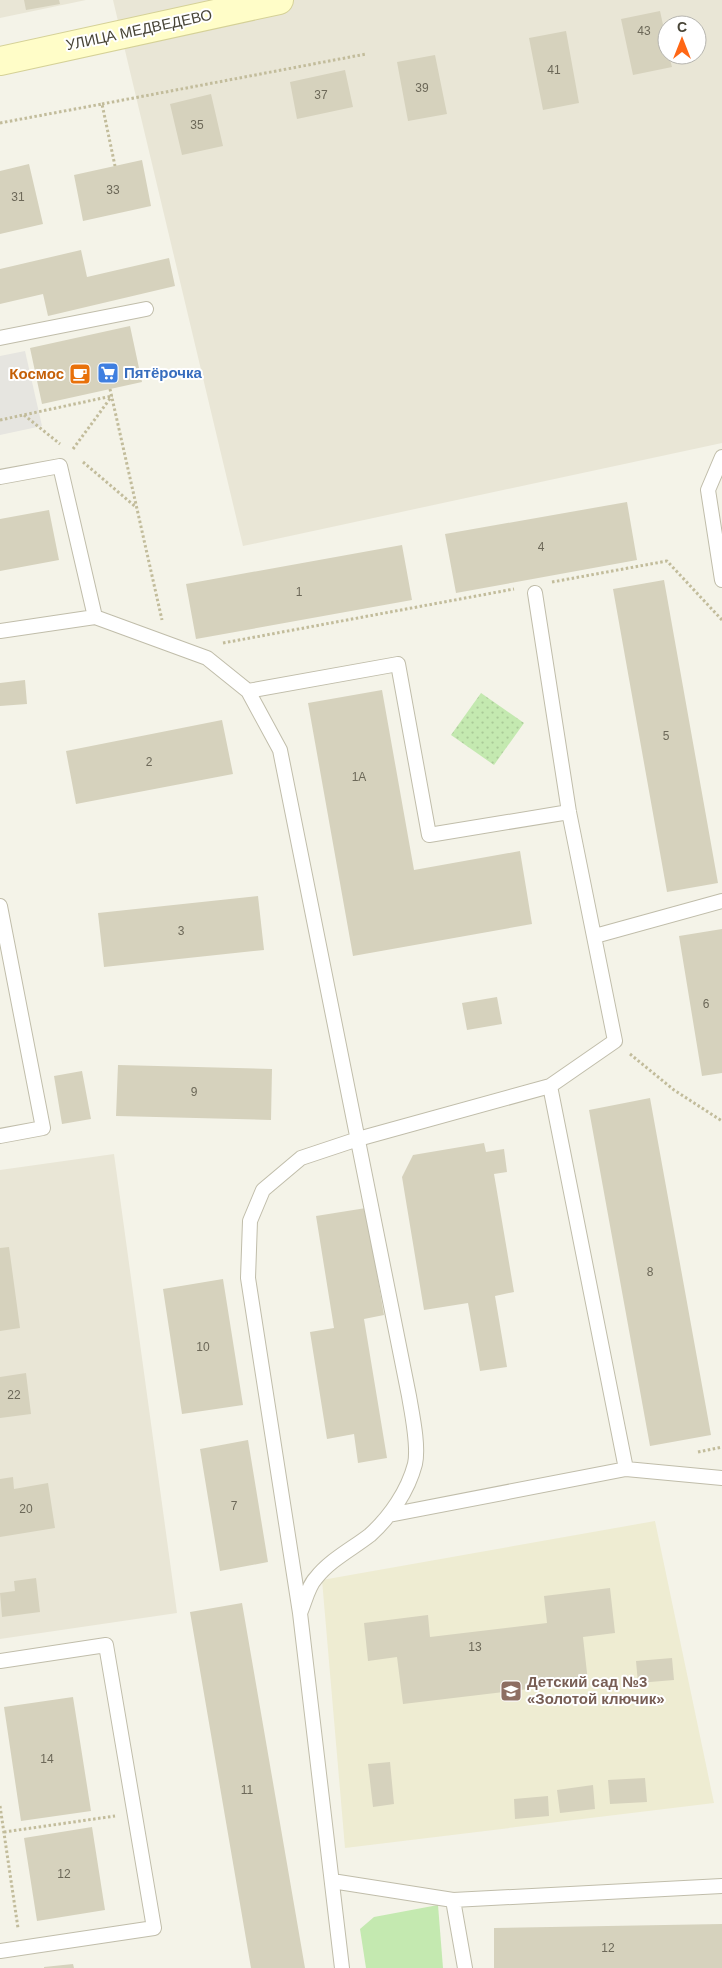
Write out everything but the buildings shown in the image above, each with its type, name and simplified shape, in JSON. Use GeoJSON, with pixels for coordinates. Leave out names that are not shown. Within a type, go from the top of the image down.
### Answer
{"type":"FeatureCollection","features":[{"type":"Feature","properties":{"kind":"street","name":"УЛИЦА МЕДВЕДЕВО"},"geometry":{"type":"LineString","coordinates":[[0,61],[279,0]]}},
{"type":"Feature","properties":{"kind":"lane"},"geometry":{"type":"LineString","coordinates":[[0,338],[146,309]]}},
{"type":"Feature","properties":{"kind":"lane"},"geometry":{"type":"LineString","coordinates":[[722,458],[708,490],[722,580]]}},
{"type":"Feature","properties":{"kind":"lane"},"geometry":{"type":"LineString","coordinates":[[0,477],[60,466],[95,617]]}},
{"type":"Feature","properties":{"kind":"lane"},"geometry":{"type":"LineString","coordinates":[[342,1968],[300,1613],[248,1278],[250,1221],[263,1190],[301,1158],[358,1139],[550,1086],[615,1041],[569,812],[529,590]]}},
{"type":"Feature","properties":{"kind":"lane"},"geometry":{"type":"LineString","coordinates":[[0,631],[95,617],[207,658],[248,691],[280,750],[415,1431],[415,1463],[403,1492],[389,1515],[369,1535],[315,1579],[300,1613]]}},
{"type":"Feature","properties":{"kind":"lane"},"geometry":{"type":"LineString","coordinates":[[248,691],[398,664],[429,834],[569,812]]}},
{"type":"Feature","properties":{"kind":"lane"},"geometry":{"type":"LineString","coordinates":[[595,936],[722,901]]}},
{"type":"Feature","properties":{"kind":"lane"},"geometry":{"type":"LineString","coordinates":[[0,906],[43,1128],[0,1136]]}},
{"type":"Feature","properties":{"kind":"lane"},"geometry":{"type":"LineString","coordinates":[[550,1086],[626,1469]]}},
{"type":"Feature","properties":{"kind":"lane"},"geometry":{"type":"LineString","coordinates":[[389,1515],[626,1469],[722,1478]]}},
{"type":"Feature","properties":{"kind":"lane"},"geometry":{"type":"LineString","coordinates":[[0,1661],[106,1645],[154,1928],[0,1951]]}},
{"type":"Feature","properties":{"kind":"lane"},"geometry":{"type":"LineString","coordinates":[[332,1881],[453,1900],[722,1886]]}},
{"type":"Feature","properties":{"kind":"lane"},"geometry":{"type":"LineString","coordinates":[[453,1900],[465,1968]]}},
{"type":"Feature","properties":{"kind":"path"},"geometry":{"type":"LineString","coordinates":[[0,123],[366,54]]}},
{"type":"Feature","properties":{"kind":"path"},"geometry":{"type":"LineString","coordinates":[[102,104],[115,166]]}},
{"type":"Feature","properties":{"kind":"path"},"geometry":{"type":"LineString","coordinates":[[110,389],[168,644]]}},
{"type":"Feature","properties":{"kind":"path"},"geometry":{"type":"LineString","coordinates":[[0,420],[112,396]]}},
{"type":"Feature","properties":{"kind":"path"},"geometry":{"type":"LineString","coordinates":[[60,466],[112,396]]}},
{"type":"Feature","properties":{"kind":"path"},"geometry":{"type":"LineString","coordinates":[[551,582],[667,561],[722,620]]}},
{"type":"Feature","properties":{"kind":"path"},"geometry":{"type":"LineString","coordinates":[[185,650],[529,590]]}},
{"type":"Feature","properties":{"kind":"path"},"geometry":{"type":"LineString","coordinates":[[615,1041],[674,1090],[722,1122]]}},
{"type":"Feature","properties":{"kind":"path"},"geometry":{"type":"LineString","coordinates":[[0,1806],[21,1948]]}},
{"type":"Feature","properties":{"kind":"path"},"geometry":{"type":"LineString","coordinates":[[4,1832],[134,1813]]}},
{"type":"Feature","properties":{"kind":"shaded area"},"geometry":{"type":"Polygon","coordinates":[[[0,0],[86,0],[0,18],[0,0]]]}},
{"type":"Feature","properties":{"kind":"shaded area"},"geometry":{"type":"Polygon","coordinates":[[[113,0],[722,0],[722,443],[243,546],[113,0]]]}},
{"type":"Feature","properties":{"kind":"shaded area"},"geometry":{"type":"Polygon","coordinates":[[[25,351],[42,426],[0,435],[0,356],[25,351]]]}},
{"type":"Feature","properties":{"kind":"shaded area"},"geometry":{"type":"Polygon","coordinates":[[[114,1154],[177,1613],[0,1639],[0,1170],[114,1154]]]}},
{"type":"Feature","properties":{"kind":"shaded area","name":"Детский сад №3 «Золотой ключик»"},"geometry":{"type":"Polygon","coordinates":[[[655,1521],[714,1803],[345,1848],[322,1580],[655,1521]]]}},
{"type":"Feature","properties":{"kind":"green space"},"geometry":{"type":"Polygon","coordinates":[[[481,693],[524,723],[494,765],[451,735],[481,693]]]}},
{"type":"Feature","properties":{"kind":"green space"},"geometry":{"type":"Polygon","coordinates":[[[438,1905],[443,1968],[366,1968],[360,1929],[374,1917],[438,1905]]]}},
{"type":"Feature","properties":{"kind":"place","name":"Пятёрочка"},"geometry":{"type":"Point","coordinates":[108,373]}},
{"type":"Feature","properties":{"kind":"place","name":"Космос"},"geometry":{"type":"Point","coordinates":[80,374]}},
{"type":"Feature","properties":{"kind":"place","name":"Детский сад №3 «Золотой ключик»"},"geometry":{"type":"Point","coordinates":[511,1691]}}]}
